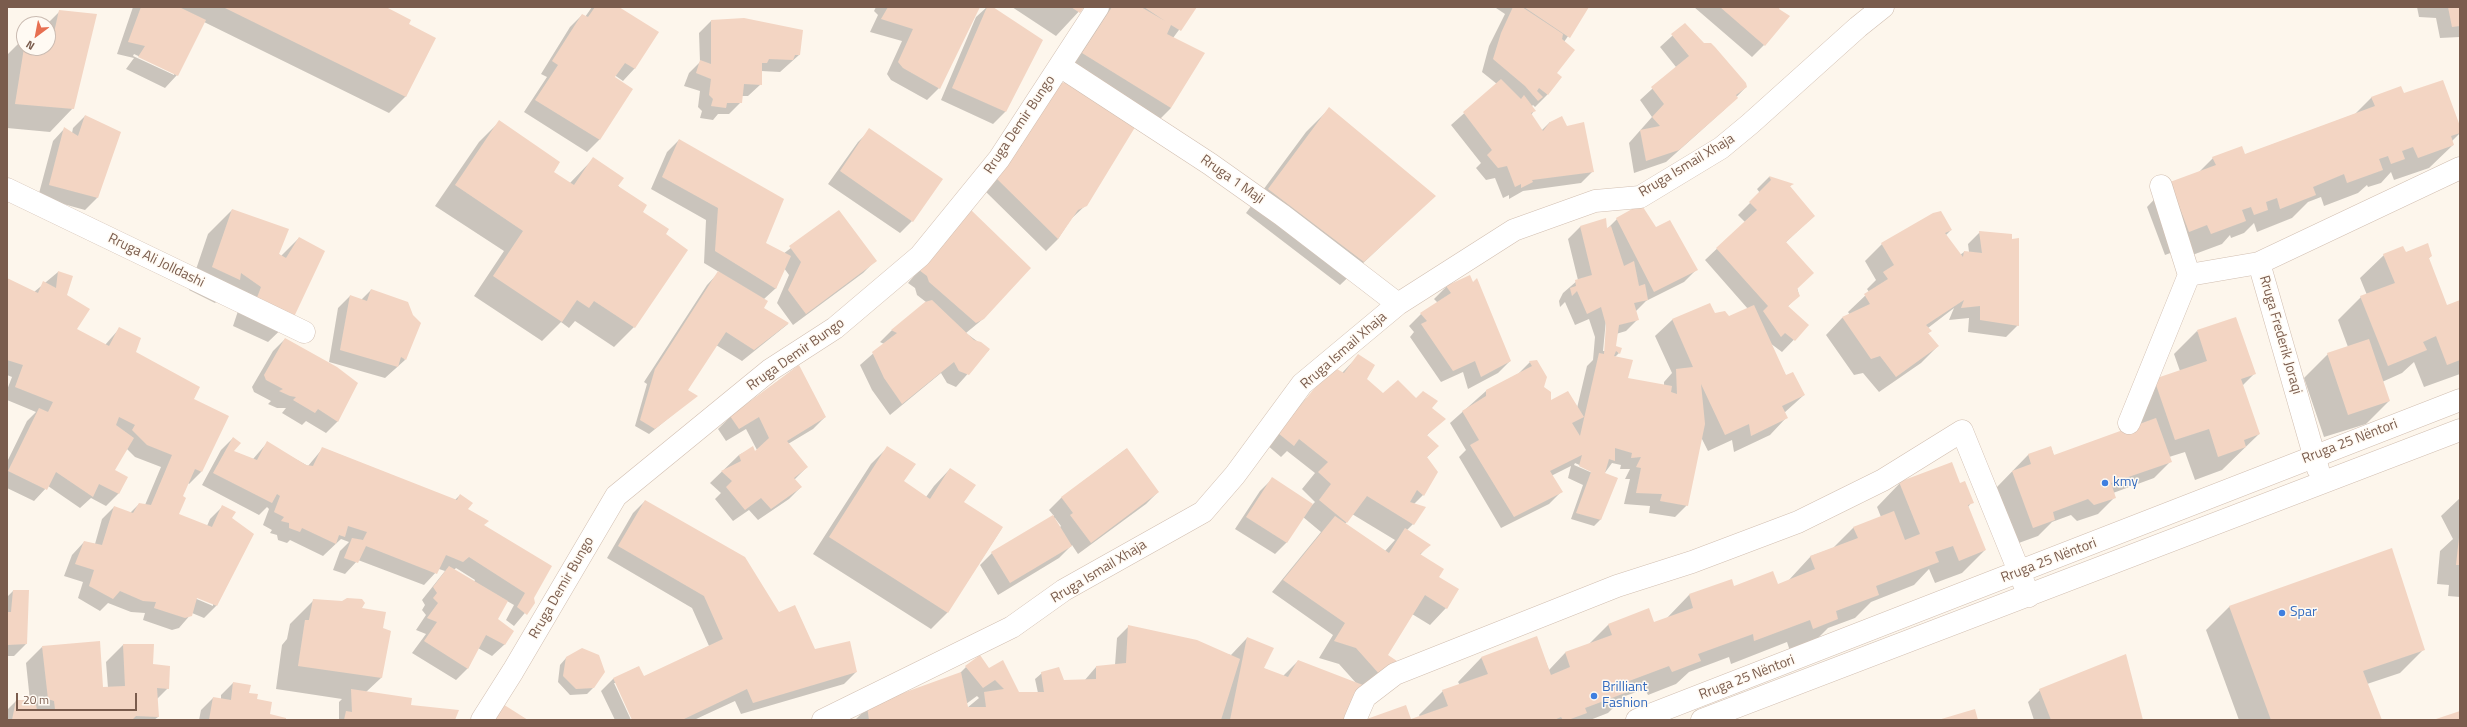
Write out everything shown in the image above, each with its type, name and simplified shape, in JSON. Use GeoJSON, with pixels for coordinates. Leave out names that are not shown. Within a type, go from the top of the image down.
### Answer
{"type":"FeatureCollection","features":[{"type":"Feature","properties":{"kind":"street","name":"Rruga Demir Bungo"},"geometry":{"type":"LineString","coordinates":[[482,720],[517,665],[616,496],[770,370],[835,328],[920,256],[999,159],[1098,7]]}},
{"type":"Feature","properties":{"kind":"street","name":"Rruga Ismail Xhaja"},"geometry":{"type":"LineString","coordinates":[[823,720],[1012,627],[1064,590],[1203,512],[1235,475],[1302,384],[1398,304],[1514,230],[1595,202],[1640,197],[1720,148],[1750,124],[1858,27],[1883,7]]}},
{"type":"Feature","properties":{"kind":"street","name":"Rruga 1 Maji"},"geometry":{"type":"LineString","coordinates":[[1060,66],[1276,210],[1398,304]]}},
{"type":"Feature","properties":{"kind":"street","name":"Rruga Frederik Joraqi"},"geometry":{"type":"LineString","coordinates":[[2322,483],[2259,263],[2460,168]]}},
{"type":"Feature","properties":{"kind":"street"},"geometry":{"type":"LineString","coordinates":[[2129,423],[2189,275],[2161,186]]}},
{"type":"Feature","properties":{"kind":"street","name":"Rruga Ali Jolldashi"},"geometry":{"type":"LineString","coordinates":[[7,189],[304,332]]}},
{"type":"Feature","properties":{"kind":"street"},"geometry":{"type":"LineString","coordinates":[[2189,275],[2259,263]]}},
{"type":"Feature","properties":{"kind":"street","name":"Rruga 25 Nëntori"},"geometry":{"type":"LineString","coordinates":[[1637,720],[2460,400]]}},
{"type":"Feature","properties":{"kind":"street"},"geometry":{"type":"LineString","coordinates":[[1354,720],[1365,697],[1395,674],[1617,586],[1692,562],[1798,522],[1882,480],[1962,430],[2028,596]]}},
{"type":"Feature","properties":{"kind":"street","name":"Rruga 25 Nëntori"},"geometry":{"type":"LineString","coordinates":[[1702,720],[2460,430]]}},
{"type":"Feature","properties":{"kind":"building"},"geometry":{"type":"Polygon","coordinates":[[[141,7],[179,7],[206,20],[178,76],[138,57],[145,46],[128,42],[141,7]]]}},
{"type":"Feature","properties":{"kind":"building"},"geometry":{"type":"Polygon","coordinates":[[[223,7],[386,7],[411,20],[409,24],[436,38],[406,97],[223,7]]]}},
{"type":"Feature","properties":{"kind":"building"},"geometry":{"type":"Polygon","coordinates":[[[595,7],[619,7],[659,32],[635,69],[625,63],[615,77],[633,89],[600,140],[535,100],[558,65],[552,61],[582,14],[588,17],[595,7]]]}},
{"type":"Feature","properties":{"kind":"building"},"geometry":{"type":"Polygon","coordinates":[[[888,7],[980,7],[940,89],[903,68],[898,62],[913,29],[881,19],[888,7]]]}},
{"type":"Feature","properties":{"kind":"building"},"geometry":{"type":"Polygon","coordinates":[[[987,7],[993,7],[1043,40],[1006,112],[952,88],[987,7]]]}},
{"type":"Feature","properties":{"kind":"building"},"geometry":{"type":"Polygon","coordinates":[[[1071,7],[1084,7],[1080,13],[1071,7]]]}},
{"type":"Feature","properties":{"kind":"building"},"geometry":{"type":"Polygon","coordinates":[[[1112,7],[1141,7],[1165,21],[1144,7],[1197,7],[1181,31],[1171,25],[1167,34],[1205,53],[1171,108],[1082,53],[1112,7]]]}},
{"type":"Feature","properties":{"kind":"building"},"geometry":{"type":"Polygon","coordinates":[[[1513,7],[1522,7],[1563,34],[1562,39],[1575,50],[1557,73],[1562,77],[1548,95],[1539,88],[1537,91],[1543,97],[1538,101],[1525,86],[1493,59],[1501,33],[1513,7]]]}},
{"type":"Feature","properties":{"kind":"building"},"geometry":{"type":"Polygon","coordinates":[[[1524,7],[1589,7],[1570,38],[1524,7]]]}},
{"type":"Feature","properties":{"kind":"building"},"geometry":{"type":"Polygon","coordinates":[[[1720,7],[1780,7],[1779,9],[1790,16],[1765,46],[1720,7]]]}},
{"type":"Feature","properties":{"kind":"building"},"geometry":{"type":"Polygon","coordinates":[[[2448,7],[2460,7],[2460,26],[2452,27],[2448,7]]]}},
{"type":"Feature","properties":{"kind":"building"},"geometry":{"type":"Polygon","coordinates":[[[59,10],[97,14],[74,109],[15,104],[23,56],[56,56],[56,24],[59,10]]]}},
{"type":"Feature","properties":{"kind":"building"},"geometry":{"type":"Polygon","coordinates":[[[744,18],[803,30],[800,55],[795,55],[793,60],[769,59],[767,63],[762,63],[762,85],[744,84],[742,103],[727,103],[726,108],[711,106],[713,99],[709,95],[711,79],[696,73],[700,60],[711,64],[711,20],[744,18]]]}},
{"type":"Feature","properties":{"kind":"building"},"geometry":{"type":"Polygon","coordinates":[[[1685,23],[1704,43],[1711,43],[1715,47],[1746,83],[1747,87],[1736,95],[1738,98],[1679,150],[1646,161],[1640,130],[1660,126],[1652,117],[1664,104],[1651,87],[1689,56],[1671,34],[1685,23]]]}},
{"type":"Feature","properties":{"kind":"building"},"geometry":{"type":"Polygon","coordinates":[[[1501,79],[1521,99],[1524,95],[1536,111],[1531,113],[1543,131],[1550,122],[1562,116],[1567,126],[1584,122],[1594,172],[1532,180],[1533,182],[1521,188],[1521,184],[1515,187],[1507,166],[1498,168],[1487,155],[1492,150],[1463,112],[1501,79]]]}},
{"type":"Feature","properties":{"kind":"building"},"geometry":{"type":"Polygon","coordinates":[[[1071,80],[1137,124],[1087,206],[1078,210],[1058,239],[996,178],[1022,145],[1016,142],[1053,86],[1071,80]]]}},
{"type":"Feature","properties":{"kind":"building"},"geometry":{"type":"Polygon","coordinates":[[[2443,80],[2460,126],[2460,133],[2451,136],[2454,145],[2418,158],[2413,147],[2402,151],[2405,159],[2391,164],[2388,156],[2379,159],[2383,170],[2347,183],[2344,174],[2313,187],[2316,195],[2280,209],[2277,198],[2266,202],[2268,210],[2254,215],[2251,207],[2242,210],[2246,221],[2211,234],[2207,225],[2189,232],[2170,182],[2216,165],[2212,157],[2242,146],[2245,154],[2375,106],[2371,97],[2401,86],[2404,93],[2443,80]]]}},
{"type":"Feature","properties":{"kind":"building"},"geometry":{"type":"Polygon","coordinates":[[[1329,107],[1436,196],[1364,262],[1268,189],[1329,107]]]}},
{"type":"Feature","properties":{"kind":"building"},"geometry":{"type":"Polygon","coordinates":[[[85,115],[121,132],[98,198],[49,185],[64,127],[78,136],[85,115]]]}},
{"type":"Feature","properties":{"kind":"building"},"geometry":{"type":"Polygon","coordinates":[[[499,120],[560,162],[554,172],[574,185],[593,157],[624,178],[618,186],[647,205],[643,212],[669,229],[666,234],[688,250],[635,328],[594,301],[589,308],[577,300],[562,322],[493,276],[523,231],[455,185],[499,120]]]}},
{"type":"Feature","properties":{"kind":"building"},"geometry":{"type":"Polygon","coordinates":[[[869,128],[943,179],[913,222],[840,171],[869,128]]]}},
{"type":"Feature","properties":{"kind":"building"},"geometry":{"type":"Polygon","coordinates":[[[679,139],[784,199],[766,243],[791,256],[776,289],[715,251],[718,208],[662,177],[679,139]]]}},
{"type":"Feature","properties":{"kind":"building"},"geometry":{"type":"Polygon","coordinates":[[[1769,176],[1794,184],[1790,186],[1815,216],[1786,242],[1814,273],[1797,289],[1800,296],[1788,306],[1809,325],[1795,341],[1785,333],[1781,337],[1763,311],[1768,306],[1716,248],[1757,210],[1749,202],[1771,180],[1769,176]]]}},
{"type":"Feature","properties":{"kind":"building"},"geometry":{"type":"Polygon","coordinates":[[[1641,204],[1656,227],[1670,220],[1698,270],[1654,292],[1616,218],[1641,204]]]}},
{"type":"Feature","properties":{"kind":"building"},"geometry":{"type":"Polygon","coordinates":[[[232,209],[289,229],[279,254],[286,258],[299,237],[325,251],[293,319],[255,303],[261,287],[241,273],[240,280],[212,267],[232,209]]]}},
{"type":"Feature","properties":{"kind":"building"},"geometry":{"type":"Polygon","coordinates":[[[839,210],[877,261],[806,314],[788,290],[801,262],[789,246],[839,210]]]}},
{"type":"Feature","properties":{"kind":"building"},"geometry":{"type":"Polygon","coordinates":[[[971,210],[1031,268],[984,319],[976,323],[929,282],[927,276],[919,270],[971,210]]]}},
{"type":"Feature","properties":{"kind":"building"},"geometry":{"type":"Polygon","coordinates":[[[1941,211],[1952,230],[1945,233],[1963,257],[1964,251],[1982,253],[1979,231],[2012,234],[2012,239],[2019,238],[2019,326],[1980,320],[1980,306],[1961,308],[1964,300],[1926,325],[1932,331],[1928,333],[1939,346],[1896,377],[1880,356],[1871,359],[1842,317],[1870,304],[1864,294],[1888,279],[1883,272],[1894,265],[1881,243],[1933,213],[1941,211]]]}},
{"type":"Feature","properties":{"kind":"building"},"geometry":{"type":"Polygon","coordinates":[[[1606,218],[1607,228],[1611,226],[1624,266],[1634,261],[1639,286],[1645,284],[1648,300],[1634,303],[1639,320],[1619,325],[1616,346],[1622,348],[1620,354],[1616,351],[1614,356],[1633,360],[1628,378],[1672,386],[1671,392],[1677,394],[1676,369],[1693,367],[1672,319],[1710,303],[1715,313],[1725,311],[1729,316],[1754,305],[1786,375],[1793,372],[1805,395],[1782,406],[1788,418],[1751,436],[1749,424],[1725,435],[1701,384],[1705,424],[1688,506],[1660,501],[1662,494],[1636,493],[1641,468],[1636,467],[1641,457],[1631,458],[1632,453],[1615,448],[1615,461],[1609,459],[1605,473],[1618,478],[1601,520],[1576,513],[1591,472],[1579,466],[1582,455],[1550,471],[1563,492],[1514,517],[1470,445],[1479,440],[1462,411],[1486,396],[1486,390],[1532,366],[1529,361],[1537,360],[1547,377],[1544,387],[1551,392],[1551,400],[1568,391],[1584,417],[1572,423],[1580,436],[1599,353],[1604,354],[1606,325],[1601,307],[1587,314],[1577,291],[1572,296],[1570,288],[1576,286],[1575,280],[1592,275],[1580,226],[1606,218]]]}},
{"type":"Feature","properties":{"kind":"building"},"geometry":{"type":"Polygon","coordinates":[[[2428,243],[2432,256],[2429,258],[2447,305],[2460,300],[2460,360],[2447,365],[2436,336],[2423,342],[2427,350],[2388,366],[2360,296],[2395,283],[2383,254],[2403,246],[2406,252],[2428,243]]]}},
{"type":"Feature","properties":{"kind":"building"},"geometry":{"type":"Polygon","coordinates":[[[58,271],[73,276],[67,295],[90,309],[77,329],[109,346],[119,327],[141,338],[136,352],[200,387],[194,399],[229,416],[202,472],[195,469],[183,496],[186,498],[179,514],[212,527],[222,505],[236,512],[232,518],[254,534],[217,606],[197,598],[192,616],[185,618],[154,608],[156,602],[143,601],[120,591],[113,599],[89,586],[94,570],[75,564],[84,541],[102,545],[114,506],[133,513],[139,503],[151,505],[172,455],[147,445],[132,430],[135,425],[119,417],[116,425],[134,438],[115,470],[128,477],[119,494],[99,484],[93,497],[56,472],[47,490],[8,471],[39,408],[48,412],[53,402],[15,387],[23,365],[7,360],[7,278],[38,293],[43,281],[56,288],[58,271]]]}},
{"type":"Feature","properties":{"kind":"building"},"geometry":{"type":"Polygon","coordinates":[[[718,271],[768,301],[764,308],[789,323],[754,350],[726,332],[688,390],[698,396],[655,429],[640,420],[655,369],[718,271]]]}},
{"type":"Feature","properties":{"kind":"building"},"geometry":{"type":"Polygon","coordinates":[[[1470,275],[1473,282],[1477,278],[1511,361],[1481,377],[1475,361],[1453,371],[1421,324],[1427,321],[1420,313],[1451,293],[1446,286],[1470,275]]]}},
{"type":"Feature","properties":{"kind":"building"},"geometry":{"type":"Polygon","coordinates":[[[371,289],[408,302],[413,315],[421,323],[406,360],[401,357],[398,367],[340,350],[350,295],[367,301],[371,289]]]}},
{"type":"Feature","properties":{"kind":"building"},"geometry":{"type":"Polygon","coordinates":[[[932,300],[974,340],[981,342],[990,349],[969,375],[959,371],[954,362],[902,404],[884,378],[872,352],[897,333],[891,330],[925,302],[932,300]]]}},
{"type":"Feature","properties":{"kind":"building"},"geometry":{"type":"Polygon","coordinates":[[[2236,317],[2256,374],[2241,379],[2260,434],[2244,440],[2246,447],[2218,457],[2209,429],[2175,440],[2154,379],[2207,361],[2197,330],[2236,317]]]}},
{"type":"Feature","properties":{"kind":"building"},"geometry":{"type":"Polygon","coordinates":[[[285,338],[337,367],[358,383],[338,422],[318,409],[315,413],[293,400],[296,397],[279,391],[283,389],[266,380],[264,375],[285,338]]]}},
{"type":"Feature","properties":{"kind":"building"},"geometry":{"type":"Polygon","coordinates":[[[2369,339],[2390,401],[2348,415],[2327,353],[2369,339]]]}},
{"type":"Feature","properties":{"kind":"building"},"geometry":{"type":"Polygon","coordinates":[[[1358,354],[1375,365],[1367,379],[1383,393],[1398,380],[1416,398],[1423,391],[1438,401],[1432,408],[1446,419],[1427,435],[1439,446],[1427,457],[1438,472],[1424,496],[1417,490],[1410,502],[1426,507],[1414,525],[1367,496],[1347,523],[1319,500],[1331,484],[1318,472],[1328,462],[1299,439],[1294,446],[1278,433],[1313,390],[1335,368],[1344,373],[1358,354]]]}},
{"type":"Feature","properties":{"kind":"building"},"geometry":{"type":"Polygon","coordinates":[[[799,365],[826,417],[787,441],[808,467],[794,478],[802,487],[771,509],[761,498],[745,510],[726,487],[732,481],[721,471],[741,461],[739,455],[753,446],[755,451],[769,438],[759,417],[739,429],[730,416],[799,365]]]}},
{"type":"Feature","properties":{"kind":"building"},"geometry":{"type":"Polygon","coordinates":[[[2156,418],[2172,462],[2111,483],[2116,498],[2094,505],[2088,499],[2053,512],[2055,520],[2033,528],[2012,471],[2031,464],[2028,454],[2051,446],[2054,455],[2156,418]]]}},
{"type":"Feature","properties":{"kind":"building"},"geometry":{"type":"Polygon","coordinates":[[[233,437],[241,443],[234,451],[257,460],[267,441],[306,465],[313,466],[322,447],[457,500],[460,494],[473,503],[468,509],[489,521],[484,525],[552,566],[534,598],[535,603],[527,615],[517,607],[525,593],[469,557],[463,562],[446,555],[437,574],[366,546],[358,563],[344,558],[352,538],[363,540],[367,532],[348,526],[345,537],[339,535],[336,544],[302,528],[300,532],[289,528],[289,523],[281,521],[284,517],[274,512],[280,496],[277,494],[272,503],[213,473],[233,437]]]}},
{"type":"Feature","properties":{"kind":"building"},"geometry":{"type":"Polygon","coordinates":[[[887,446],[916,464],[904,481],[930,499],[950,468],[976,485],[964,502],[1003,527],[948,613],[829,537],[887,446]]]}},
{"type":"Feature","properties":{"kind":"building"},"geometry":{"type":"Polygon","coordinates":[[[1127,448],[1159,492],[1091,543],[1070,515],[1073,513],[1061,497],[1127,448]]]}},
{"type":"Feature","properties":{"kind":"building"},"geometry":{"type":"Polygon","coordinates":[[[1952,462],[1960,483],[1965,481],[1974,503],[1968,505],[1986,550],[1959,561],[1953,546],[1935,552],[1939,562],[1876,586],[1879,595],[1836,611],[1838,619],[1813,629],[1810,620],[1754,641],[1753,634],[1698,654],[1701,661],[1672,672],[1669,666],[1629,681],[1633,690],[1585,708],[1587,713],[1568,720],[1563,720],[1561,717],[1554,720],[1364,720],[1406,705],[1411,719],[1448,706],[1442,690],[1488,674],[1481,657],[1537,636],[1551,675],[1570,667],[1565,652],[1612,635],[1608,624],[1649,608],[1654,622],[1693,608],[1689,594],[1732,579],[1734,586],[1773,571],[1778,584],[1815,569],[1810,556],[1858,538],[1853,527],[1894,511],[1905,540],[1920,534],[1899,482],[1952,462]]]}},
{"type":"Feature","properties":{"kind":"building"},"geometry":{"type":"Polygon","coordinates":[[[1272,477],[1313,504],[1287,543],[1246,517],[1272,477]]]}},
{"type":"Feature","properties":{"kind":"building"},"geometry":{"type":"Polygon","coordinates":[[[645,500],[745,557],[779,612],[795,605],[815,649],[850,641],[857,672],[753,703],[747,689],[682,720],[632,720],[613,678],[639,666],[644,676],[723,639],[704,596],[618,546],[645,500]]]}},
{"type":"Feature","properties":{"kind":"building"},"geometry":{"type":"Polygon","coordinates":[[[1053,515],[1072,546],[1010,583],[991,552],[1053,515]]]}},
{"type":"Feature","properties":{"kind":"building"},"geometry":{"type":"Polygon","coordinates":[[[1335,516],[1389,553],[1405,528],[1431,545],[1420,554],[1444,569],[1439,577],[1459,589],[1447,609],[1425,595],[1388,655],[1397,661],[1381,676],[1356,648],[1334,641],[1345,623],[1283,580],[1335,516]]]}},
{"type":"Feature","properties":{"kind":"building"},"geometry":{"type":"Polygon","coordinates":[[[2459,538],[2460,565],[2456,565],[2459,538]]]}},
{"type":"Feature","properties":{"kind":"building"},"geometry":{"type":"Polygon","coordinates":[[[2392,548],[2425,650],[2363,671],[2382,720],[2271,720],[2229,606],[2392,548]]]}},
{"type":"Feature","properties":{"kind":"building"},"geometry":{"type":"Polygon","coordinates":[[[449,566],[508,601],[498,619],[514,631],[505,645],[486,635],[468,669],[424,641],[437,622],[427,618],[438,603],[433,598],[437,593],[433,587],[449,566]]]}},
{"type":"Feature","properties":{"kind":"building"},"geometry":{"type":"Polygon","coordinates":[[[13,590],[29,590],[27,644],[7,645],[7,612],[11,612],[13,590]]]}},
{"type":"Feature","properties":{"kind":"building"},"geometry":{"type":"Polygon","coordinates":[[[347,598],[362,599],[365,603],[362,608],[386,612],[383,628],[391,631],[382,678],[298,666],[305,620],[309,620],[313,599],[342,601],[347,598]]]}},
{"type":"Feature","properties":{"kind":"building"},"geometry":{"type":"Polygon","coordinates":[[[1128,625],[1197,640],[1240,659],[1221,720],[869,720],[867,706],[961,672],[968,707],[986,707],[984,692],[1004,689],[995,680],[983,688],[965,666],[980,655],[989,668],[1003,660],[1019,692],[1044,692],[1041,672],[1059,667],[1064,680],[1096,679],[1096,666],[1126,663],[1128,625]]]}},
{"type":"Feature","properties":{"kind":"building"},"geometry":{"type":"Polygon","coordinates":[[[1247,637],[1274,648],[1264,668],[1288,677],[1298,660],[1368,687],[1353,720],[1230,720],[1247,637]]]}},
{"type":"Feature","properties":{"kind":"building"},"geometry":{"type":"Polygon","coordinates":[[[100,641],[103,687],[125,686],[123,644],[154,644],[153,664],[170,666],[169,689],[157,688],[159,717],[136,716],[132,720],[12,720],[16,700],[35,700],[37,710],[55,709],[54,701],[48,699],[42,646],[100,641]]]}},
{"type":"Feature","properties":{"kind":"building"},"geometry":{"type":"Polygon","coordinates":[[[582,648],[599,655],[605,672],[594,688],[576,689],[563,676],[566,657],[582,648]]]}},
{"type":"Feature","properties":{"kind":"building"},"geometry":{"type":"Polygon","coordinates":[[[2126,654],[2143,720],[2051,720],[2039,689],[2126,654]]]}},
{"type":"Feature","properties":{"kind":"building"},"geometry":{"type":"Polygon","coordinates":[[[233,682],[251,685],[249,693],[258,694],[257,699],[272,702],[270,714],[286,718],[286,720],[209,720],[213,697],[231,700],[233,682]]]}},
{"type":"Feature","properties":{"kind":"building"},"geometry":{"type":"Polygon","coordinates":[[[351,689],[412,698],[411,705],[459,710],[455,720],[344,720],[346,711],[352,712],[351,689]]]}},
{"type":"Feature","properties":{"kind":"building"},"geometry":{"type":"Polygon","coordinates":[[[498,701],[528,720],[487,720],[498,701]]]}},
{"type":"Feature","properties":{"kind":"building"},"geometry":{"type":"Polygon","coordinates":[[[1975,709],[1978,720],[1938,720],[1975,709]]]}},
{"type":"Feature","properties":{"kind":"building"},"geometry":{"type":"Polygon","coordinates":[[[2460,711],[2460,720],[2433,720],[2460,711]]]}},
{"type":"Feature","properties":{"kind":"place","name":"kmy"},"geometry":{"type":"Point","coordinates":[2105,483]}},
{"type":"Feature","properties":{"kind":"place","name":"Spar"},"geometry":{"type":"Point","coordinates":[2282,613]}},
{"type":"Feature","properties":{"kind":"place","name":"Brilliant Fashion"},"geometry":{"type":"Point","coordinates":[1594,696]}}]}
